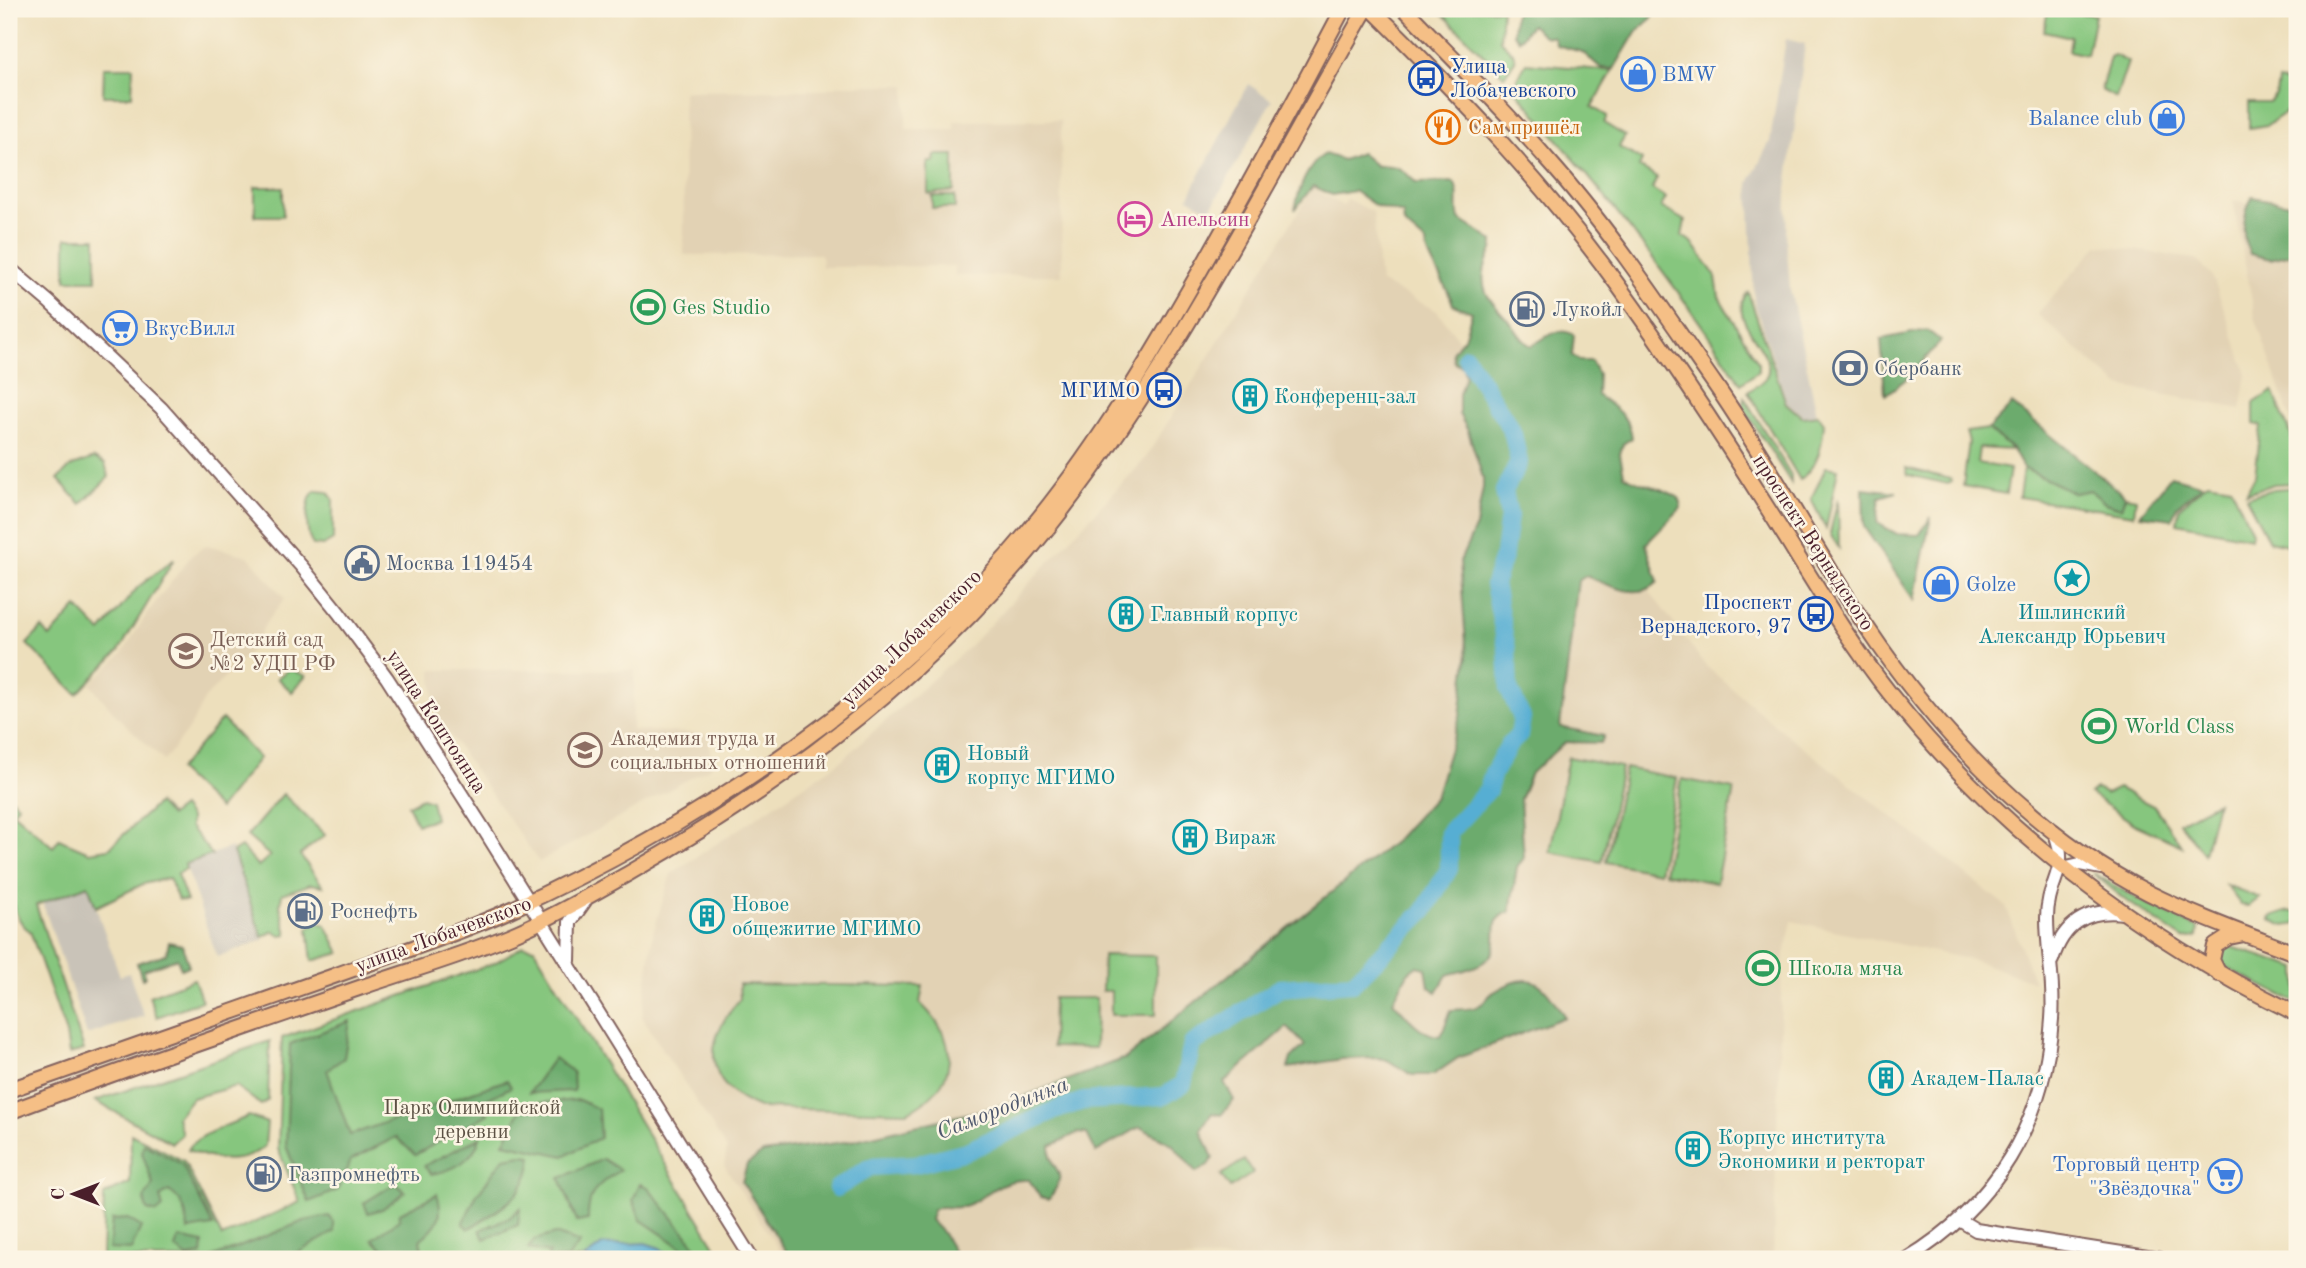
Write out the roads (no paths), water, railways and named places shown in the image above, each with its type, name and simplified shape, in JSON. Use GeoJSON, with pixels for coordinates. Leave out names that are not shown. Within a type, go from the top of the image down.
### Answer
{"type":"FeatureCollection","features":[{"type":"Feature","properties":{"kind":"main road","name":"улица Лобачевского"},"geometry":{"type":"LineString","coordinates":[[9,1090],[402,951],[528,901],[687,817],[777,760],[870,689],[952,613],[1009,554],[1078,466],[1165,331],[1293,106],[1343,9]]}},
{"type":"Feature","properties":{"kind":"main road","name":"улица Лобачевского"},"geometry":{"type":"LineString","coordinates":[[9,1112],[513,934],[542,921],[691,837],[843,729],[917,667],[1016,564],[1087,475],[1150,382],[1366,9]]}},
{"type":"Feature","properties":{"kind":"main road","name":"проспект Вернадского"},"geometry":{"type":"LineString","coordinates":[[1372,9],[1452,88],[1512,154],[1616,282],[1769,511],[1812,583],[1889,693],[1963,775],[2062,868],[2124,913],[2220,975],[2297,1014]]}},
{"type":"Feature","properties":{"kind":"main road","name":"проспект Вернадского"},"geometry":{"type":"LineString","coordinates":[[1405,9],[1549,160],[1635,271],[1726,400],[1866,626],[1905,681],[1977,763],[2054,831],[2149,893],[2297,954]]}},
{"type":"Feature","properties":{"kind":"main road"},"geometry":{"type":"LineString","coordinates":[[2220,975],[2212,960],[2215,946],[2230,937],[2244,934]]}},
{"type":"Feature","properties":{"kind":"street","name":"улица Коштоянца"},"geometry":{"type":"LineString","coordinates":[[9,268],[161,408],[302,567],[387,678],[752,1259]]}},
{"type":"Feature","properties":{"kind":"street"},"geometry":{"type":"LineString","coordinates":[[1906,1259],[1961,1222],[1999,1175],[2032,1113],[2048,1055],[2053,1017],[2048,903],[2053,883],[2062,868],[2060,845],[2054,831]]}},
{"type":"Feature","properties":{"kind":"street"},"geometry":{"type":"LineString","coordinates":[[2062,868],[2080,864],[2112,870]]}},
{"type":"Feature","properties":{"kind":"street"},"geometry":{"type":"LineString","coordinates":[[569,965],[570,922],[590,895]]}},
{"type":"Feature","properties":{"kind":"street"},"geometry":{"type":"LineString","coordinates":[[2050,964],[2060,939],[2072,923],[2102,912],[2124,913]]}},
{"type":"Feature","properties":{"kind":"street"},"geometry":{"type":"LineString","coordinates":[[1961,1222],[1976,1230],[2160,1259]]}},
{"type":"Feature","properties":{"kind":"water"},"geometry":{"type":"Polygon","coordinates":[[[645,1243],[660,1248],[672,1259],[583,1259],[602,1245],[645,1243]]]}},
{"type":"Feature","properties":{"kind":"waterway","name":"Самородинка"},"geometry":{"type":"LineString","coordinates":[[837,1188],[870,1167],[916,1164],[967,1151],[1051,1112],[1083,1101],[1164,1096],[1183,1084],[1192,1044],[1280,988],[1353,983],[1424,911],[1449,869],[1449,832],[1488,790],[1493,773],[1509,745],[1519,735],[1522,718],[1509,689],[1507,649],[1494,584],[1504,554],[1509,516],[1504,491],[1519,462],[1513,434],[1466,357]]}},
{"type":"Feature","properties":{"kind":"place","name":"BMW"},"geometry":{"type":"Point","coordinates":[1638,74]}},
{"type":"Feature","properties":{"kind":"place","name":"Улица Лобачевского"},"geometry":{"type":"Point","coordinates":[1426,78]}},
{"type":"Feature","properties":{"kind":"place","name":"Balance club"},"geometry":{"type":"Point","coordinates":[2167,118]}},
{"type":"Feature","properties":{"kind":"place","name":"Сам пришёл"},"geometry":{"type":"Point","coordinates":[1443,127]}},
{"type":"Feature","properties":{"kind":"place","name":"Апельсин"},"geometry":{"type":"Point","coordinates":[1135,219]}},
{"type":"Feature","properties":{"kind":"place","name":"Ges Studio"},"geometry":{"type":"Point","coordinates":[648,307]}},
{"type":"Feature","properties":{"kind":"place","name":"Лукойл"},"geometry":{"type":"Point","coordinates":[1527,309]}},
{"type":"Feature","properties":{"kind":"place","name":"ВкусВилл"},"geometry":{"type":"Point","coordinates":[120,328]}},
{"type":"Feature","properties":{"kind":"place","name":"Сбербанк"},"geometry":{"type":"Point","coordinates":[1850,368]}},
{"type":"Feature","properties":{"kind":"place","name":"МГИМО"},"geometry":{"type":"Point","coordinates":[1164,390]}},
{"type":"Feature","properties":{"kind":"place","name":"Конференц-зал"},"geometry":{"type":"Point","coordinates":[1250,396]}},
{"type":"Feature","properties":{"kind":"place","name":"Москва 119454"},"geometry":{"type":"Point","coordinates":[362,563]}},
{"type":"Feature","properties":{"kind":"place","name":"Ишлинский Александр Юрьевич"},"geometry":{"type":"Point","coordinates":[2072,578]}},
{"type":"Feature","properties":{"kind":"place","name":"Golze"},"geometry":{"type":"Point","coordinates":[1941,584]}},
{"type":"Feature","properties":{"kind":"place","name":"Главный корпус"},"geometry":{"type":"Point","coordinates":[1126,614]}},
{"type":"Feature","properties":{"kind":"place","name":"Проспект Вернадского, 97"},"geometry":{"type":"Point","coordinates":[1816,614]}},
{"type":"Feature","properties":{"kind":"place","name":"Детский сад №2 УДП РФ"},"geometry":{"type":"Point","coordinates":[186,651]}},
{"type":"Feature","properties":{"kind":"place","name":"World Class"},"geometry":{"type":"Point","coordinates":[2099,726]}},
{"type":"Feature","properties":{"kind":"place","name":"Академия труда и социальных отношений"},"geometry":{"type":"Point","coordinates":[585,750]}},
{"type":"Feature","properties":{"kind":"place","name":"Новый корпус МГИМО"},"geometry":{"type":"Point","coordinates":[942,765]}},
{"type":"Feature","properties":{"kind":"place","name":"Вираж"},"geometry":{"type":"Point","coordinates":[1190,837]}},
{"type":"Feature","properties":{"kind":"place","name":"Роснефть"},"geometry":{"type":"Point","coordinates":[305,911]}},
{"type":"Feature","properties":{"kind":"place","name":"Новое общежитие МГИМО"},"geometry":{"type":"Point","coordinates":[707,916]}},
{"type":"Feature","properties":{"kind":"place","name":"Школа мяча"},"geometry":{"type":"Point","coordinates":[1763,968]}},
{"type":"Feature","properties":{"kind":"place","name":"Академ-Палас"},"geometry":{"type":"Point","coordinates":[1886,1078]}},
{"type":"Feature","properties":{"kind":"place","name":"Корпус института Экономики и ректорат"},"geometry":{"type":"Point","coordinates":[1693,1149]}},
{"type":"Feature","properties":{"kind":"place","name":"Газпромнефть"},"geometry":{"type":"Point","coordinates":[264,1174]}},
{"type":"Feature","properties":{"kind":"place","name":"Торговый центр \"Звёздочка\""},"geometry":{"type":"Point","coordinates":[2225,1176]}},
{"type":"Feature","properties":{"kind":"park label","name":"Парк Олимпийской деревни"},"geometry":{"type":"Point","coordinates":[472,1119]}}]}
